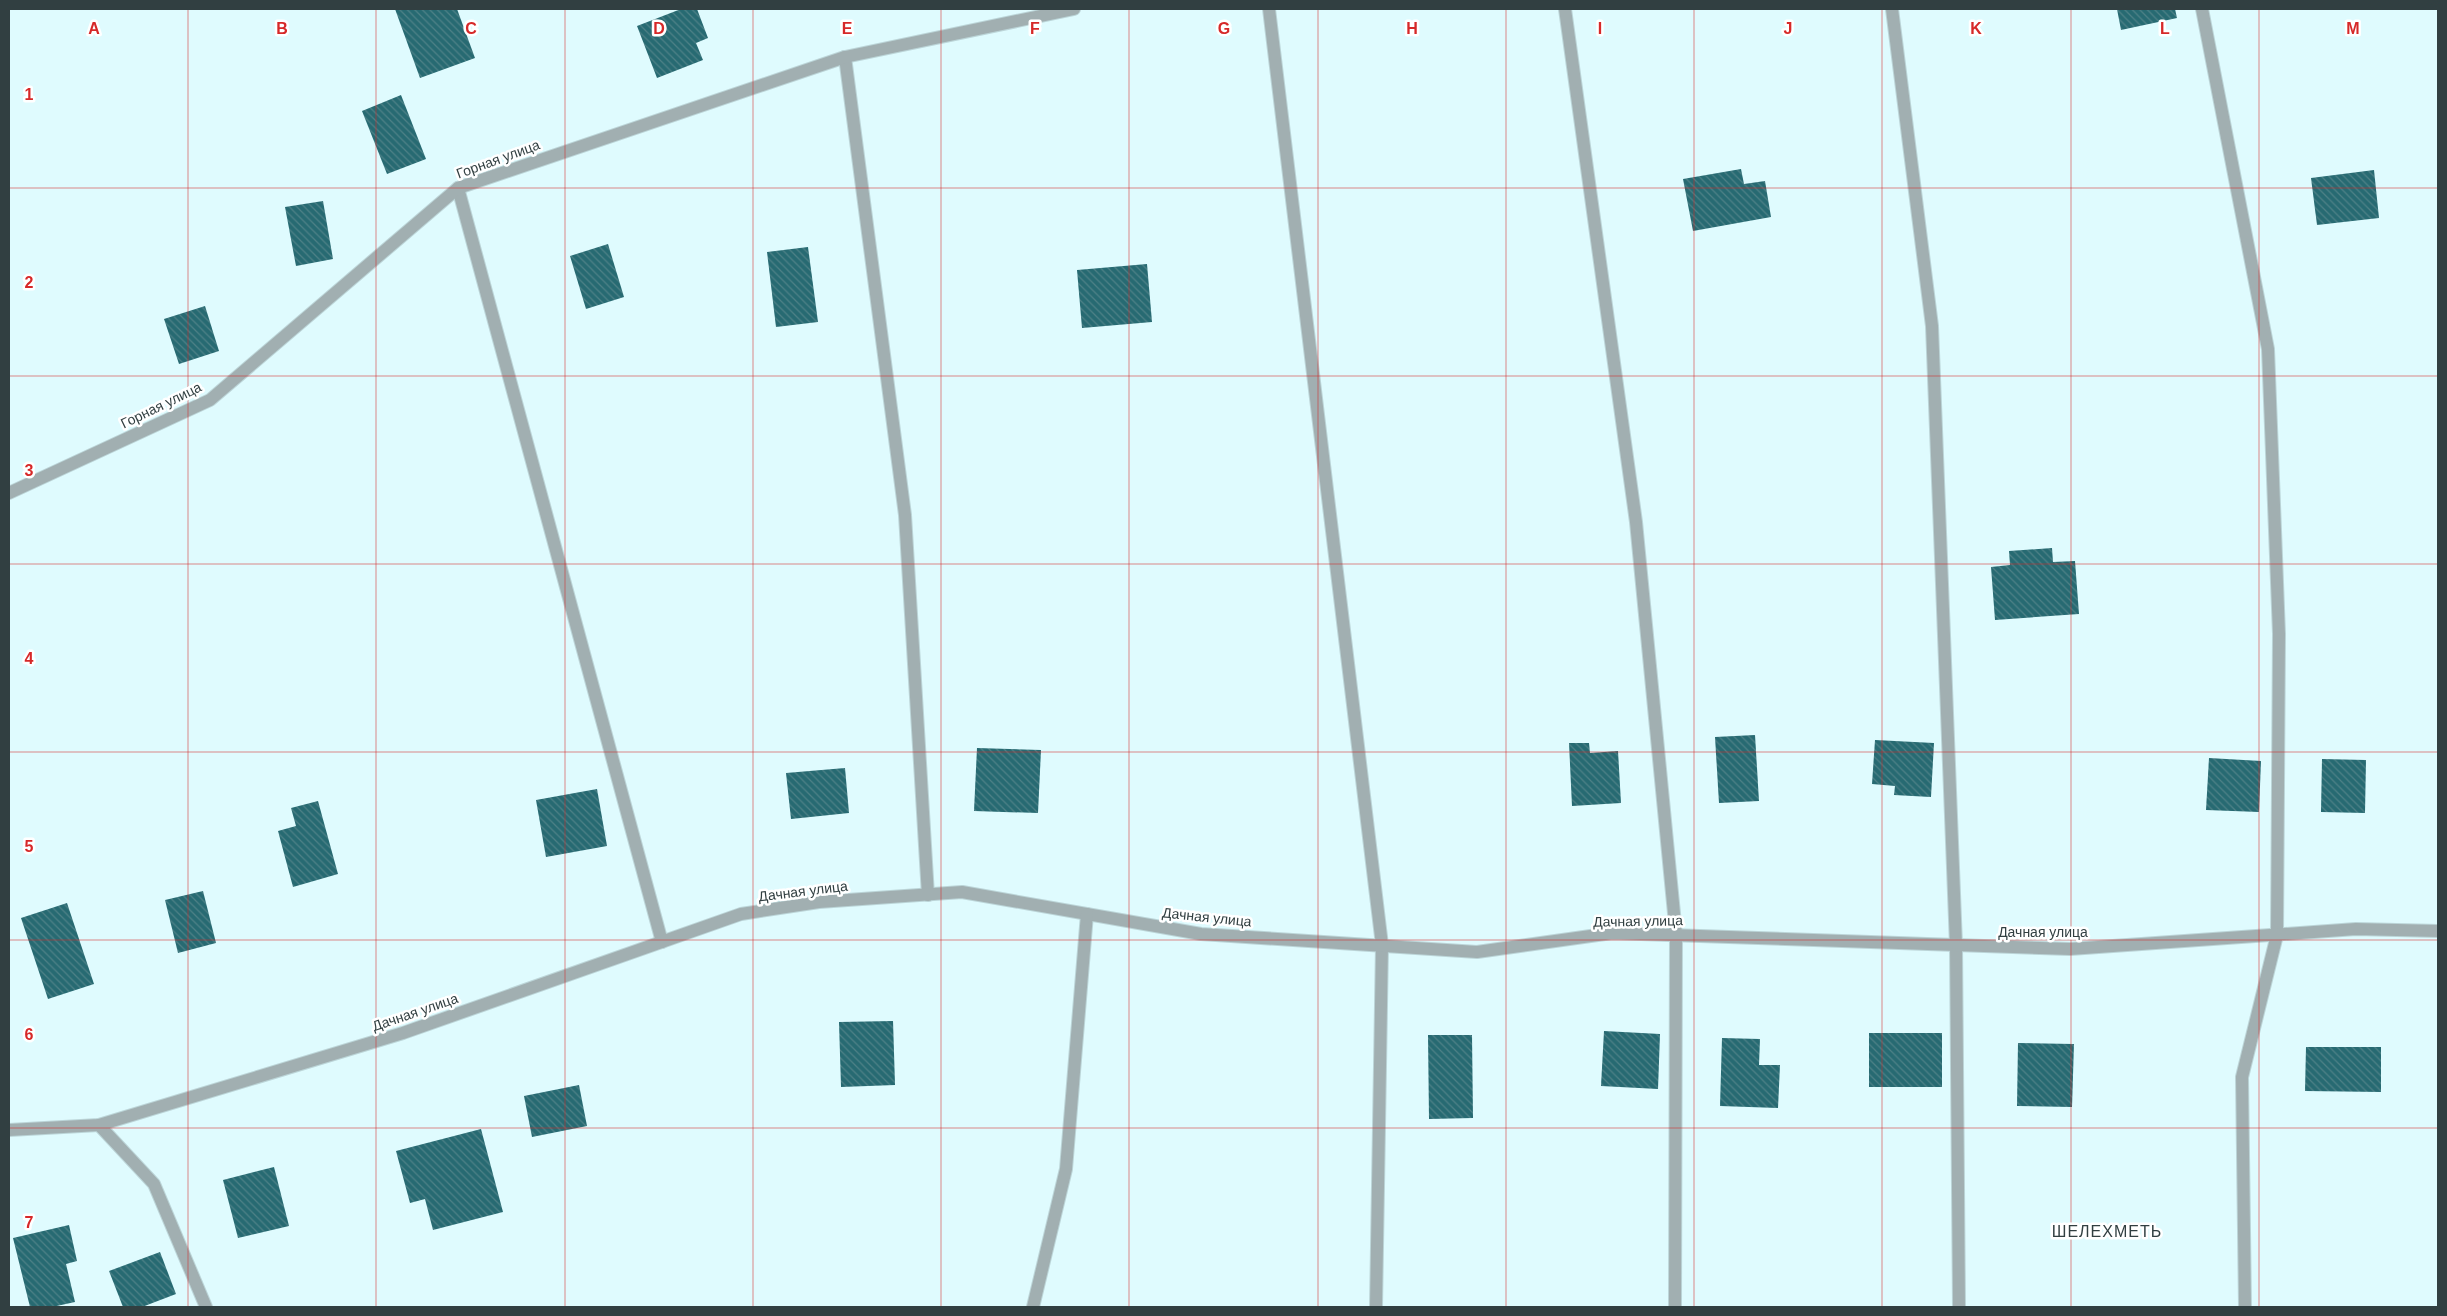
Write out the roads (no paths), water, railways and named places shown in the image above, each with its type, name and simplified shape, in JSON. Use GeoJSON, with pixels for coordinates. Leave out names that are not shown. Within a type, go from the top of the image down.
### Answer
{"type":"FeatureCollection","features":[{"type":"Feature","properties":{"kind":"street","name":"Горная улица"},"geometry":{"type":"LineString","coordinates":[[9,493],[210,400],[458,188],[845,57],[1074,9]]}},
{"type":"Feature","properties":{"kind":"street"},"geometry":{"type":"LineString","coordinates":[[1269,9],[1382,946],[1376,1307]]}},
{"type":"Feature","properties":{"kind":"street"},"geometry":{"type":"LineString","coordinates":[[1565,9],[1636,522],[1676,934],[1675,1307]]}},
{"type":"Feature","properties":{"kind":"street"},"geometry":{"type":"LineString","coordinates":[[1892,9],[1932,326],[1956,945],[1959,1307]]}},
{"type":"Feature","properties":{"kind":"street"},"geometry":{"type":"LineString","coordinates":[[2202,9],[2268,349],[2279,634],[2277,935],[2242,1077],[2246,1307]]}},
{"type":"Feature","properties":{"kind":"street"},"geometry":{"type":"LineString","coordinates":[[845,57],[905,515],[928,895]]}},
{"type":"Feature","properties":{"kind":"street"},"geometry":{"type":"LineString","coordinates":[[458,188],[662,942]]}},
{"type":"Feature","properties":{"kind":"street","name":"Дачная улица"},"geometry":{"type":"LineString","coordinates":[[9,1130],[99,1125],[403,1033],[740,914],[819,902],[962,892],[1201,934],[1476,952],[1612,933],[1676,934],[1796,941],[2070,949],[2356,929],[2438,931]]}},
{"type":"Feature","properties":{"kind":"street"},"geometry":{"type":"LineString","coordinates":[[1033,1307],[1066,1169],[1087,914]]}},
{"type":"Feature","properties":{"kind":"street"},"geometry":{"type":"LineString","coordinates":[[99,1125],[154,1184],[206,1307]]}},
{"type":"Feature","properties":{"kind":"district","name":"ШЕЛЕХМЕТЬ"},"geometry":{"type":"Point","coordinates":[2107,1231]}}]}
